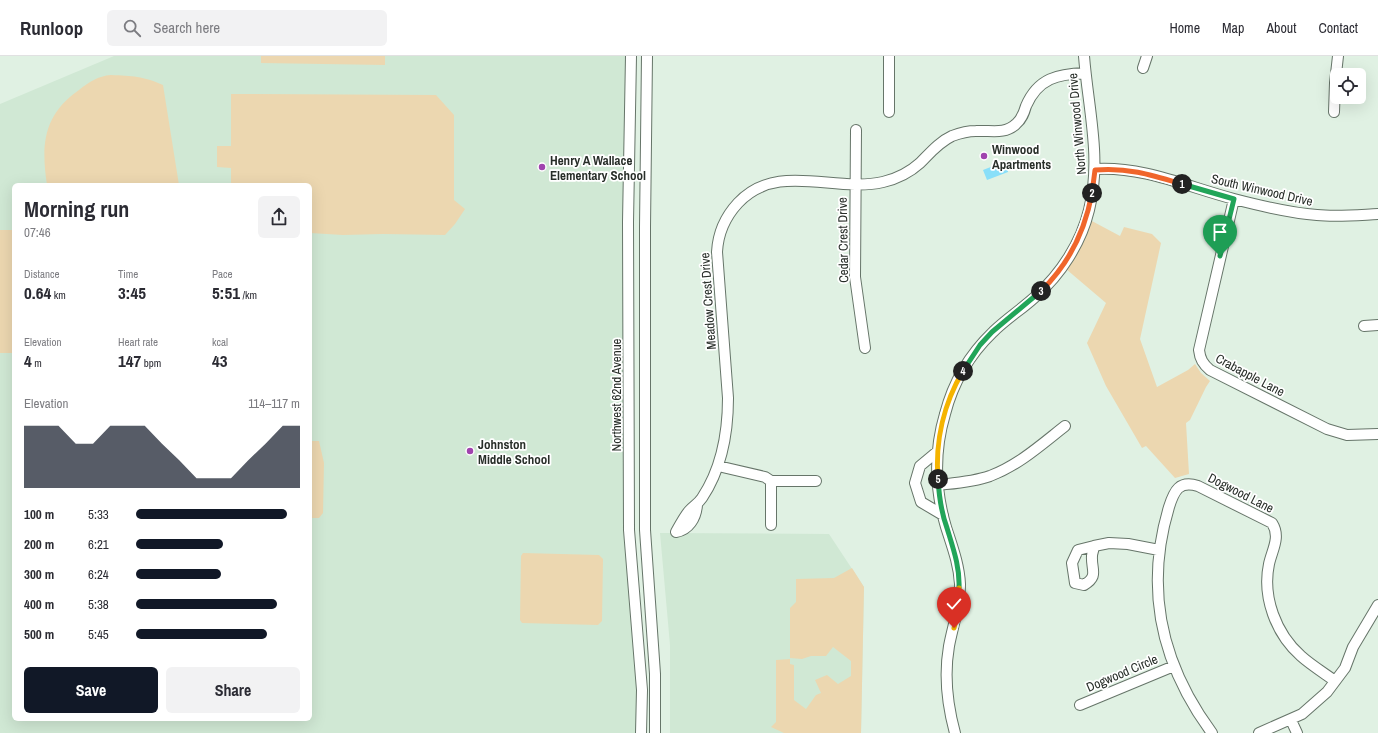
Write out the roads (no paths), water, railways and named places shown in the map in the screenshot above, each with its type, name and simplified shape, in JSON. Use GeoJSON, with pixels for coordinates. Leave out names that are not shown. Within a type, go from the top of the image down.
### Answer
{"type":"FeatureCollection","features":[{"type":"Feature","properties":{"kind":"street","name":"Northwest 62nd Avenue"},"geometry":{"type":"LineString","coordinates":[[631,56],[628,222],[629,530],[642,690],[641,733]]}},
{"type":"Feature","properties":{"kind":"street"},"geometry":{"type":"LineString","coordinates":[[647,56],[645,227],[645,530],[655,674],[655,733]]}},
{"type":"Feature","properties":{"kind":"street"},"geometry":{"type":"LineString","coordinates":[[889,112],[890,56]]}},
{"type":"Feature","properties":{"kind":"street","name":"North Winwood Drive"},"geometry":{"type":"LineString","coordinates":[[956,733],[950,715],[946,680],[950,644],[958,612],[960,582],[955,551],[943,515],[938,485],[938,451],[942,425],[951,395],[970,360],[992,332],[1048,285],[1077,242],[1089,210],[1095,170],[1091,107],[1085,74],[1084,56]]}},
{"type":"Feature","properties":{"kind":"street"},"geometry":{"type":"LineString","coordinates":[[1143,68],[1147,56]]}},
{"type":"Feature","properties":{"kind":"street"},"geometry":{"type":"LineString","coordinates":[[1334,112],[1338,56]]}},
{"type":"Feature","properties":{"kind":"street","name":"Meadow Crest Drive"},"geometry":{"type":"LineString","coordinates":[[697,505],[712,481],[725,442],[728,416],[717,252],[721,230],[732,208],[741,199],[756,189],[773,182],[797,180],[856,185],[882,182],[899,177],[914,168],[940,143],[951,136],[964,132],[996,132],[1005,130],[1017,124],[1023,116],[1033,93],[1044,82],[1057,76],[1067,74],[1085,74]]}},
{"type":"Feature","properties":{"kind":"street","name":"Cedar Crest Drive"},"geometry":{"type":"LineString","coordinates":[[856,130],[855,277],[865,348]]}},
{"type":"Feature","properties":{"kind":"street","name":"South Winwood Drive"},"geometry":{"type":"LineString","coordinates":[[1095,170],[1122,169],[1140,172],[1234,199],[1291,212],[1318,215],[1378,214]]}},
{"type":"Feature","properties":{"kind":"street","name":"Crabapple Lane"},"geometry":{"type":"LineString","coordinates":[[1234,199],[1199,350],[1200,357],[1210,370],[1327,429],[1347,434],[1378,434]]}},
{"type":"Feature","properties":{"kind":"street"},"geometry":{"type":"LineString","coordinates":[[1364,326],[1378,325]]}},
{"type":"Feature","properties":{"kind":"street"},"geometry":{"type":"LineString","coordinates":[[938,485],[973,481],[1004,470],[1022,459],[1065,426]]}},
{"type":"Feature","properties":{"kind":"street"},"geometry":{"type":"LineString","coordinates":[[938,451],[920,466],[914,483],[921,502],[943,515]]}},
{"type":"Feature","properties":{"kind":"street"},"geometry":{"type":"LineString","coordinates":[[718,466],[765,477],[771,481],[816,480]]}},
{"type":"Feature","properties":{"kind":"street"},"geometry":{"type":"LineString","coordinates":[[771,481],[771,525]]}},
{"type":"Feature","properties":{"kind":"street","name":"Dogwood Lane"},"geometry":{"type":"LineString","coordinates":[[1212,733],[1186,692],[1174,666],[1161,623],[1158,604],[1157,573],[1163,527],[1175,491],[1181,485],[1190,483],[1198,486],[1272,523],[1276,536],[1268,565],[1267,576],[1269,598],[1274,617],[1285,638],[1292,647],[1301,656],[1335,681]]}},
{"type":"Feature","properties":{"kind":"street"},"geometry":{"type":"LineString","coordinates":[[1094,546],[1109,543],[1128,544],[1159,550]]}},
{"type":"Feature","properties":{"kind":"street"},"geometry":{"type":"LineString","coordinates":[[1259,733],[1291,720],[1302,714],[1314,704],[1345,668],[1353,647],[1378,605]]}},
{"type":"Feature","properties":{"kind":"street","name":"Dogwood Circle"},"geometry":{"type":"LineString","coordinates":[[1080,705],[1174,666]]}},
{"type":"Feature","properties":{"kind":"street"},"geometry":{"type":"LineString","coordinates":[[1291,720],[1297,733]]}},
{"type":"Feature","properties":{"kind":"water"},"geometry":{"type":"Polygon","coordinates":[[[1001,163],[1008,164],[1008,172],[987,180],[983,170],[1001,163]]]}},
{"type":"Feature","properties":{"kind":"place","name":"Winwood Apartments"},"geometry":{"type":"Point","coordinates":[984,156]}},
{"type":"Feature","properties":{"kind":"place","name":"Henry A Wallace Elementary School"},"geometry":{"type":"Point","coordinates":[542,167]}},
{"type":"Feature","properties":{"kind":"place","name":"Johnston Middle School"},"geometry":{"type":"Point","coordinates":[470,451]}}]}
